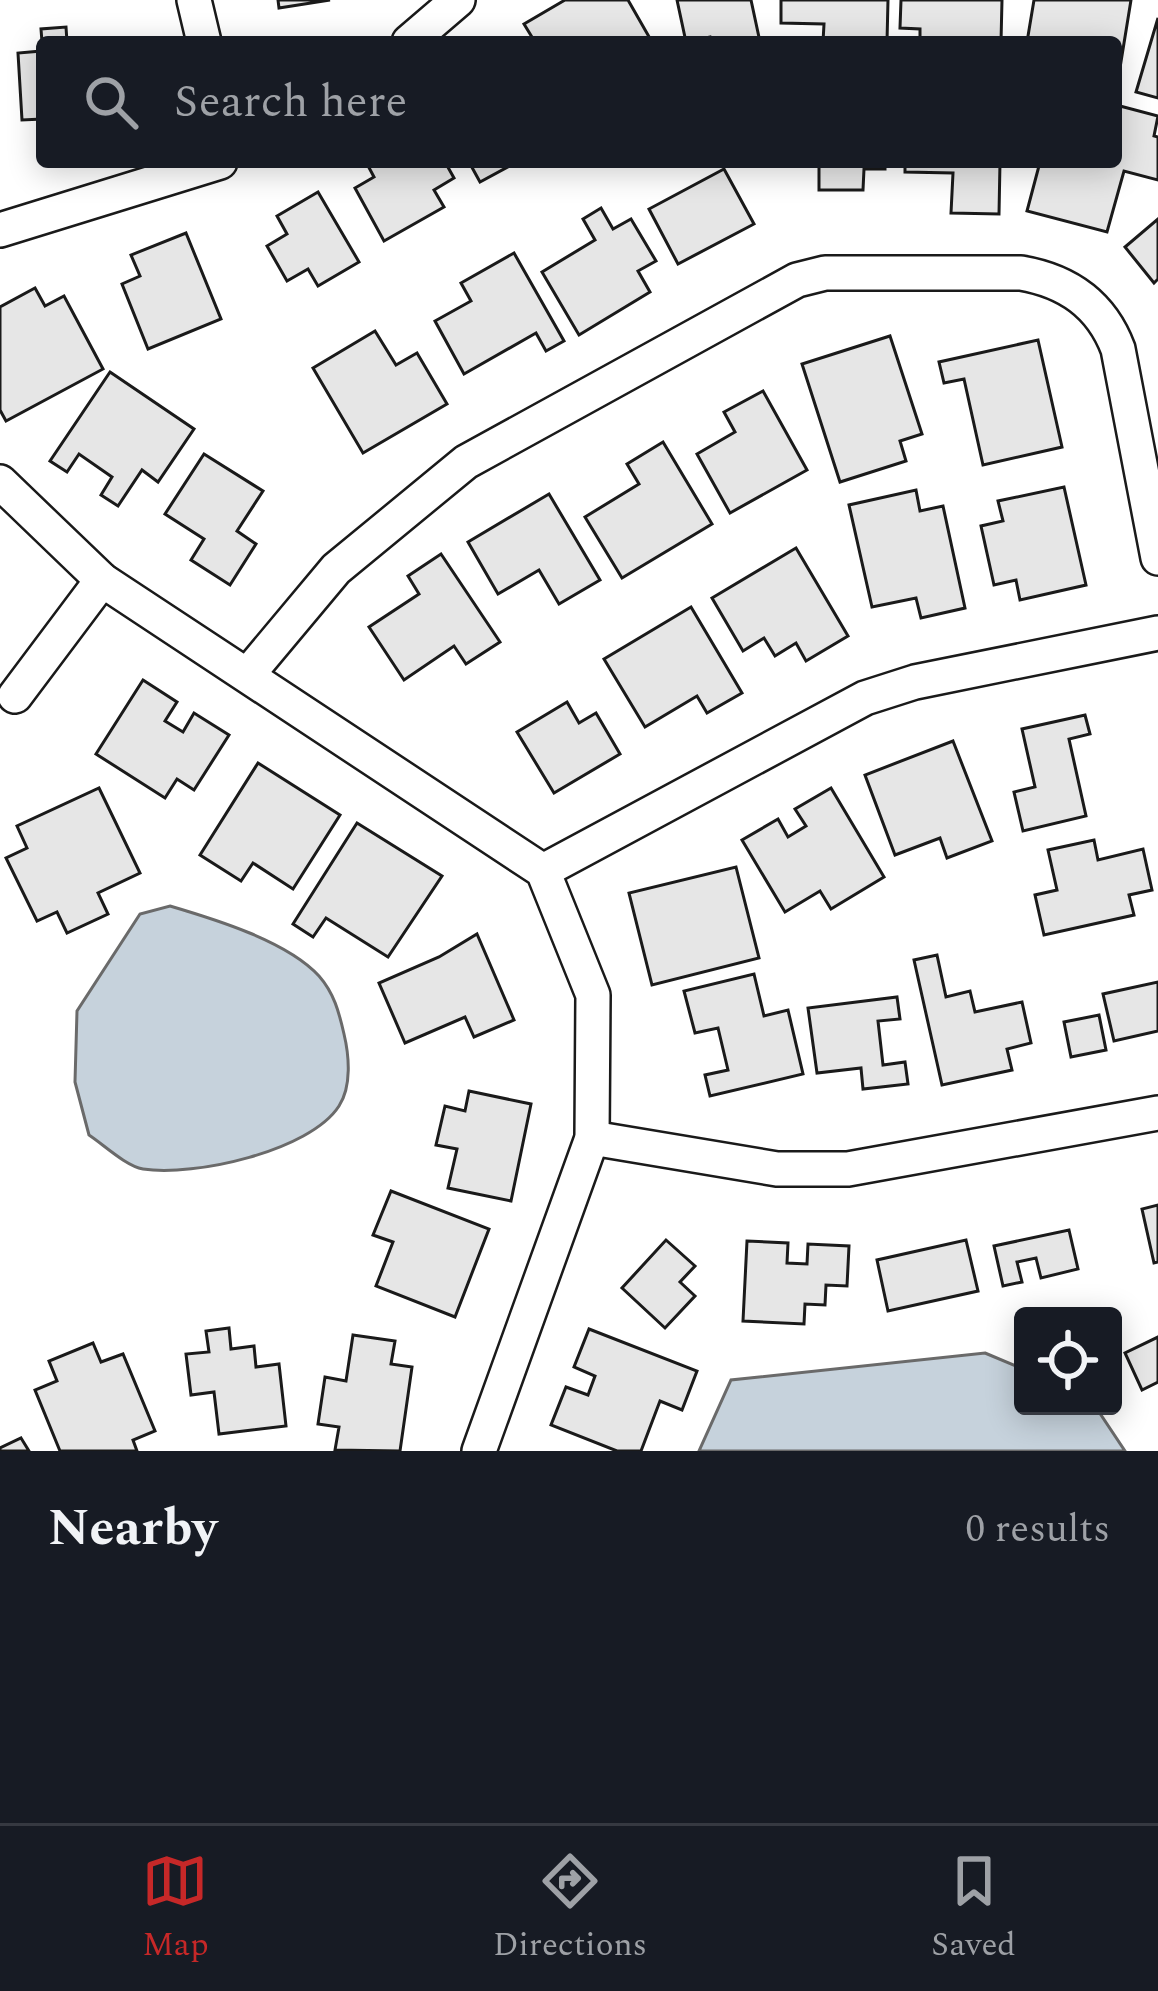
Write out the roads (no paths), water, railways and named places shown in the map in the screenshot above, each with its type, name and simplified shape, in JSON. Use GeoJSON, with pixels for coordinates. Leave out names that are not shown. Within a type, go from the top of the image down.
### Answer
{"type":"FeatureCollection","features":[{"type":"Feature","properties":{"kind":"street"},"geometry":{"type":"LineString","coordinates":[[194,0],[202,36]]}},
{"type":"Feature","properties":{"kind":"street"},"geometry":{"type":"LineString","coordinates":[[416,36],[458,0]]}},
{"type":"Feature","properties":{"kind":"street"},"geometry":{"type":"LineString","coordinates":[[0,230],[201,168]]}},
{"type":"Feature","properties":{"kind":"street"},"geometry":{"type":"LineString","coordinates":[[248,673],[336,569],[466,462],[797,280],[825,273],[1021,273],[1046,277],[1083,298],[1111,330],[1118,349],[1158,558]]}},
{"type":"Feature","properties":{"kind":"street"},"geometry":{"type":"LineString","coordinates":[[0,482],[102,580],[543,871],[593,995],[592,1138],[478,1451]]}},
{"type":"Feature","properties":{"kind":"street"},"geometry":{"type":"LineString","coordinates":[[15,696],[102,580]]}},
{"type":"Feature","properties":{"kind":"street"},"geometry":{"type":"LineString","coordinates":[[543,871],[865,698],[915,682],[1158,633]]}},
{"type":"Feature","properties":{"kind":"street"},"geometry":{"type":"LineString","coordinates":[[592,1138],[777,1168],[831,1170],[1158,1113]]}}]}
